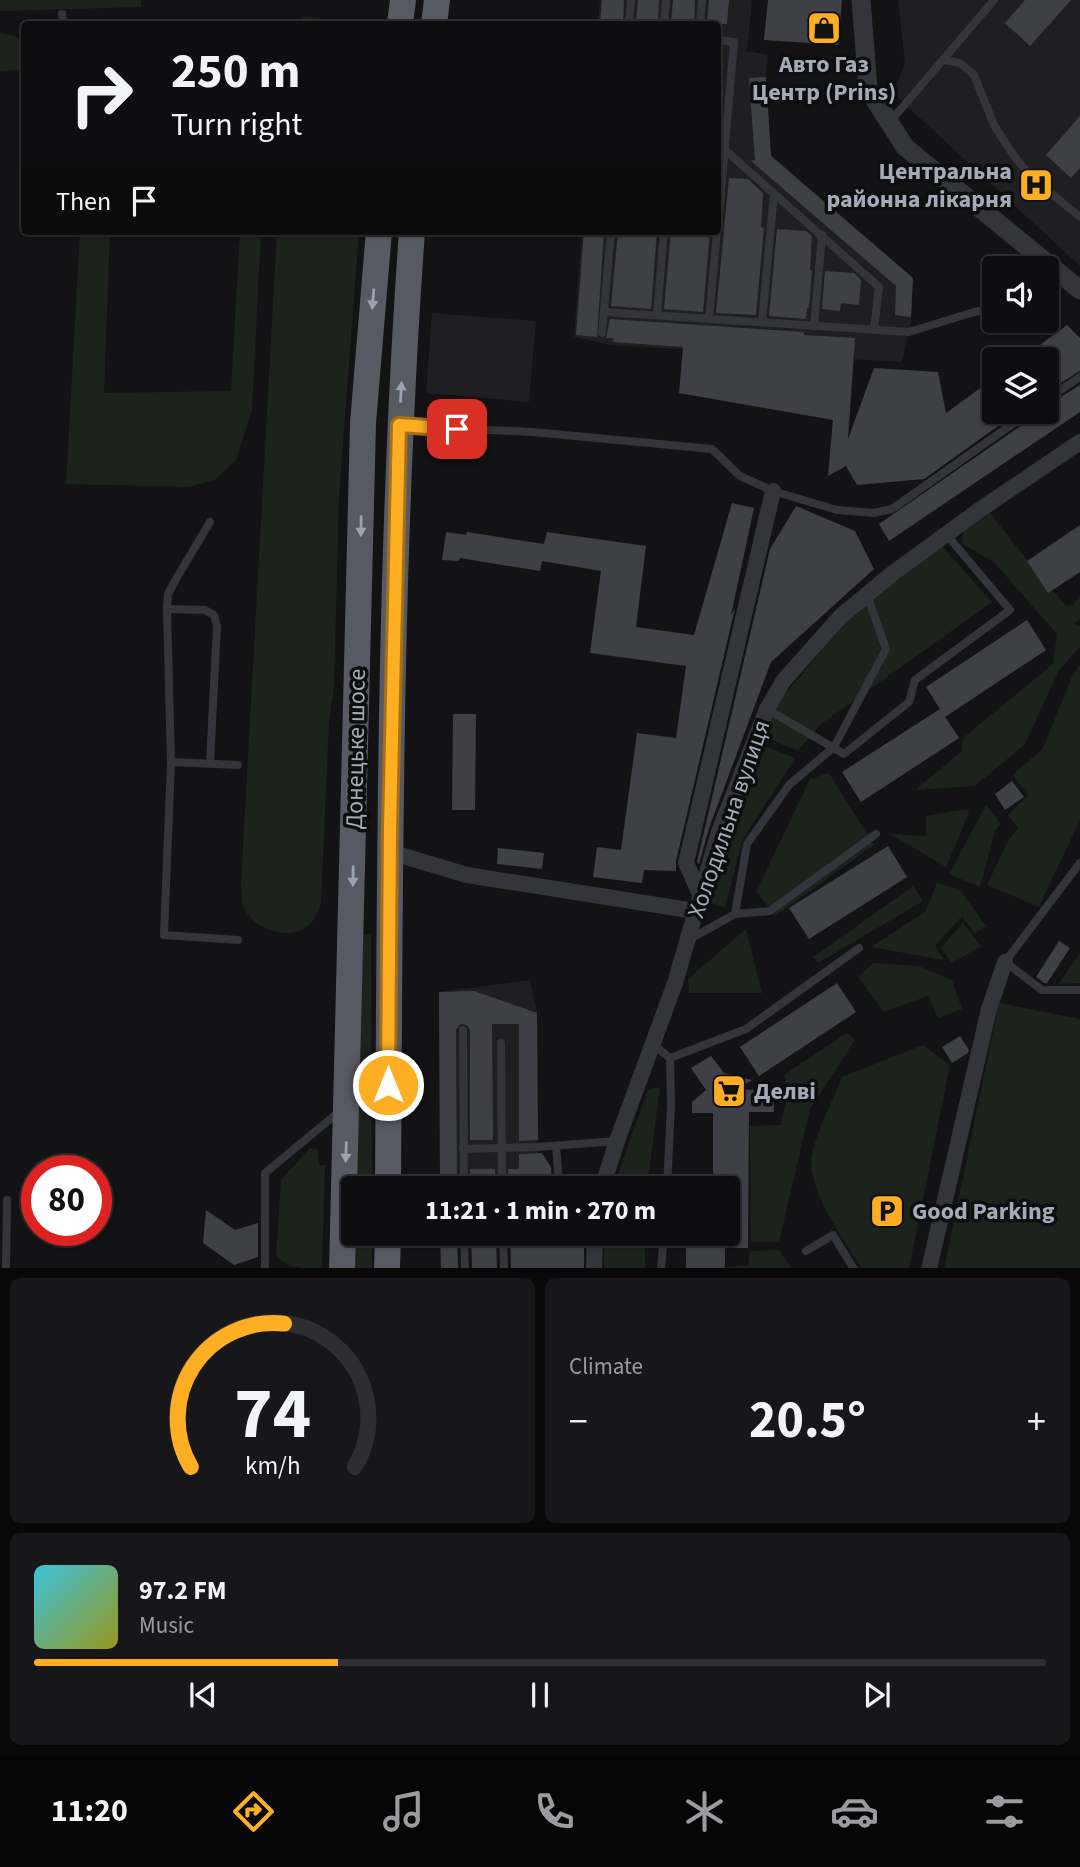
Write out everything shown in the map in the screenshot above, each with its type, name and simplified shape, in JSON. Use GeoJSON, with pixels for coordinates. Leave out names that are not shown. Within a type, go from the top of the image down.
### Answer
{"type":"FeatureCollection","features":[{"type":"Feature","properties":{"kind":"highway"},"geometry":{"type":"LineString","coordinates":[[400,21],[403,0]]}},
{"type":"Feature","properties":{"kind":"highway"},"geometry":{"type":"LineString","coordinates":[[434,21],[437,0]]}},
{"type":"Feature","properties":{"kind":"highway","name":"Донецьке шосе"},"geometry":{"type":"LineString","coordinates":[[342,1268],[363,423],[379,235]]}},
{"type":"Feature","properties":{"kind":"highway","name":"Донецьке шосе"},"geometry":{"type":"LineString","coordinates":[[388,1176],[390,852],[399,425],[412,235]]}},
{"type":"Feature","properties":{"kind":"highway"},"geometry":{"type":"LineString","coordinates":[[387,1268],[388,1246]]}},
{"type":"Feature","properties":{"kind":"street"},"geometry":{"type":"LineString","coordinates":[[860,0],[867,89],[905,147],[1080,290]]}},
{"type":"Feature","properties":{"kind":"street","name":"Холодильна вулиця"},"geometry":{"type":"LineString","coordinates":[[606,1176],[687,941],[723,820],[767,709],[783,680],[841,616],[866,595],[946,534],[1080,442]]}},
{"type":"Feature","properties":{"kind":"street"},"geometry":{"type":"LineString","coordinates":[[700,894],[686,863],[773,491]]}},
{"type":"Feature","properties":{"kind":"street"},"geometry":{"type":"LineString","coordinates":[[390,852],[467,875],[695,911]]}},
{"type":"Feature","properties":{"kind":"street"},"geometry":{"type":"LineString","coordinates":[[929,1268],[989,1009],[1004,962]]}},
{"type":"Feature","properties":{"kind":"street"},"geometry":{"type":"LineString","coordinates":[[594,1268],[595,1246]]}},
{"type":"Feature","properties":{"kind":"lane"},"geometry":{"type":"LineString","coordinates":[[629,21],[631,0]]}},
{"type":"Feature","properties":{"kind":"lane"},"geometry":{"type":"LineString","coordinates":[[664,21],[666,0]]}},
{"type":"Feature","properties":{"kind":"lane"},"geometry":{"type":"LineString","coordinates":[[700,21],[702,0]]}},
{"type":"Feature","properties":{"kind":"lane"},"geometry":{"type":"LineString","coordinates":[[890,123],[994,0]]}},
{"type":"Feature","properties":{"kind":"lane"},"geometry":{"type":"LineString","coordinates":[[62,14],[63,21]]}},
{"type":"Feature","properties":{"kind":"lane"},"geometry":{"type":"LineString","coordinates":[[721,40],[734,42],[721,183]]}},
{"type":"Feature","properties":{"kind":"lane"},"geometry":{"type":"LineString","coordinates":[[943,60],[960,64],[974,75],[994,125],[1014,156],[1031,177],[1080,217]]}},
{"type":"Feature","properties":{"kind":"lane"},"geometry":{"type":"LineString","coordinates":[[724,149],[879,286],[874,330]]}},
{"type":"Feature","properties":{"kind":"lane"},"geometry":{"type":"LineString","coordinates":[[762,322],[774,193]]}},
{"type":"Feature","properties":{"kind":"lane"},"geometry":{"type":"LineString","coordinates":[[602,333],[611,235]]}},
{"type":"Feature","properties":{"kind":"lane"},"geometry":{"type":"LineString","coordinates":[[657,315],[664,235]]}},
{"type":"Feature","properties":{"kind":"lane"},"geometry":{"type":"LineString","coordinates":[[709,319],[716,235]]}},
{"type":"Feature","properties":{"kind":"lane"},"geometry":{"type":"LineString","coordinates":[[814,326],[822,235]]}},
{"type":"Feature","properties":{"kind":"lane"},"geometry":{"type":"LineString","coordinates":[[1059,278],[1063,274]]}},
{"type":"Feature","properties":{"kind":"lane"},"geometry":{"type":"LineString","coordinates":[[604,312],[909,332],[982,310]]}},
{"type":"Feature","properties":{"kind":"lane"},"geometry":{"type":"LineString","coordinates":[[1059,391],[1080,377]]}},
{"type":"Feature","properties":{"kind":"lane"},"geometry":{"type":"LineString","coordinates":[[399,425],[533,432],[712,449],[740,476],[773,491],[837,510],[874,513],[891,509],[1012,424]]}},
{"type":"Feature","properties":{"kind":"lane"},"geometry":{"type":"LineString","coordinates":[[210,522],[168,594],[171,762],[164,935],[238,940]]}},
{"type":"Feature","properties":{"kind":"lane"},"geometry":{"type":"LineString","coordinates":[[767,709],[844,754],[909,702],[915,680],[1010,610],[946,534]]}},
{"type":"Feature","properties":{"kind":"lane"},"geometry":{"type":"LineString","coordinates":[[735,914],[747,844],[789,785],[834,747],[886,649],[866,595]]}},
{"type":"Feature","properties":{"kind":"lane"},"geometry":{"type":"LineString","coordinates":[[167,609],[205,610],[214,615],[217,625],[210,763]]}},
{"type":"Feature","properties":{"kind":"lane"},"geometry":{"type":"LineString","coordinates":[[171,762],[238,765]]}},
{"type":"Feature","properties":{"kind":"lane"},"geometry":{"type":"LineString","coordinates":[[687,941],[735,914],[770,911],[876,834]]}},
{"type":"Feature","properties":{"kind":"lane"},"geometry":{"type":"LineString","coordinates":[[1080,863],[1004,962],[1042,990],[1080,990]]}},
{"type":"Feature","properties":{"kind":"lane"},"geometry":{"type":"LineString","coordinates":[[670,1058],[746,1029],[859,948]]}},
{"type":"Feature","properties":{"kind":"lane"},"geometry":{"type":"LineString","coordinates":[[463,1030],[464,1176]]}},
{"type":"Feature","properties":{"kind":"lane"},"geometry":{"type":"LineString","coordinates":[[501,1043],[502,1176]]}},
{"type":"Feature","properties":{"kind":"lane"},"geometry":{"type":"LineString","coordinates":[[652,1044],[670,1058]]}},
{"type":"Feature","properties":{"kind":"lane"},"geometry":{"type":"LineString","coordinates":[[668,1176],[670,1058]]}},
{"type":"Feature","properties":{"kind":"lane"},"geometry":{"type":"LineString","coordinates":[[265,1268],[265,1173],[347,1105]]}},
{"type":"Feature","properties":{"kind":"lane"},"geometry":{"type":"LineString","coordinates":[[463,1149],[556,1146],[617,1140]]}},
{"type":"Feature","properties":{"kind":"lane"},"geometry":{"type":"LineString","coordinates":[[556,1146],[558,1176]]}},
{"type":"Feature","properties":{"kind":"lane"},"geometry":{"type":"LineString","coordinates":[[6,1268],[7,1200]]}},
{"type":"Feature","properties":{"kind":"lane"},"geometry":{"type":"LineString","coordinates":[[806,1251],[833,1235],[853,1268]]}},
{"type":"Feature","properties":{"kind":"lane"},"geometry":{"type":"LineString","coordinates":[[464,1246],[465,1268]]}},
{"type":"Feature","properties":{"kind":"lane"},"geometry":{"type":"LineString","coordinates":[[503,1246],[504,1268]]}},
{"type":"Feature","properties":{"kind":"lane"},"geometry":{"type":"LineString","coordinates":[[661,1268],[663,1246]]}},
{"type":"Feature","properties":{"kind":"shaded area"},"geometry":{"type":"Polygon","coordinates":[[[0,0],[141,0],[141,7],[0,11],[0,0]]]}},
{"type":"Feature","properties":{"kind":"shaded area"},"geometry":{"type":"Polygon","coordinates":[[[600,0],[752,0],[747,51],[768,55],[766,77],[771,155],[913,278],[911,322],[902,362],[611,345],[574,337],[582,235],[721,235],[721,21],[598,21],[600,0]]]}},
{"type":"Feature","properties":{"kind":"shaded area","name":"Центральна районна лікарня"},"geometry":{"type":"Polygon","coordinates":[[[898,0],[1080,0],[1080,266],[893,93],[905,63],[898,0]]]}},
{"type":"Feature","properties":{"kind":"shaded area"},"geometry":{"type":"Polygon","coordinates":[[[304,17],[343,21],[299,21],[304,17]]]}},
{"type":"Feature","properties":{"kind":"shaded area"},"geometry":{"type":"Polygon","coordinates":[[[0,33],[15,36],[21,42],[21,70],[0,71],[0,33]]]}},
{"type":"Feature","properties":{"kind":"shaded area"},"geometry":{"type":"Polygon","coordinates":[[[80,235],[110,235],[104,393],[231,391],[240,235],[261,235],[252,410],[236,460],[215,480],[188,487],[66,484],[80,235]]]}},
{"type":"Feature","properties":{"kind":"shaded area"},"geometry":{"type":"Polygon","coordinates":[[[277,235],[359,235],[339,496],[334,686],[329,722],[321,903],[315,918],[303,929],[277,932],[252,920],[243,905],[241,883],[277,235]]]}},
{"type":"Feature","properties":{"kind":"shaded area"},"geometry":{"type":"Polygon","coordinates":[[[432,313],[536,321],[529,402],[426,393],[432,313]]]}},
{"type":"Feature","properties":{"kind":"shaded area"},"geometry":{"type":"Polygon","coordinates":[[[989,511],[1066,606],[1074,604],[1080,595],[1080,619],[1074,624],[1080,626],[1080,647],[1059,670],[1025,744],[975,786],[915,790],[962,751],[963,738],[1053,664],[1057,634],[994,562],[962,544],[963,530],[989,511]]]}},
{"type":"Feature","properties":{"kind":"shaded area"},"geometry":{"type":"Polygon","coordinates":[[[941,545],[992,602],[821,724],[798,751],[766,737],[776,705],[858,607],[941,545]]]}},
{"type":"Feature","properties":{"kind":"shaded area"},"geometry":{"type":"Polygon","coordinates":[[[1080,665],[1080,820],[1039,907],[987,885],[1008,841],[1018,828],[1008,815],[1028,795],[1013,775],[1043,748],[1073,674],[1080,665]]]}},
{"type":"Feature","properties":{"kind":"shaded area"},"geometry":{"type":"Polygon","coordinates":[[[762,745],[795,758],[742,841],[725,907],[709,903],[729,829],[762,745]]]}},
{"type":"Feature","properties":{"kind":"shaded area"},"geometry":{"type":"Polygon","coordinates":[[[829,773],[874,845],[775,916],[756,892],[810,779],[829,773]]]}},
{"type":"Feature","properties":{"kind":"shaded area"},"geometry":{"type":"Polygon","coordinates":[[[986,805],[1001,824],[995,831],[980,887],[949,874],[986,805]]]}},
{"type":"Feature","properties":{"kind":"shaded area"},"geometry":{"type":"Polygon","coordinates":[[[967,809],[969,813],[946,867],[890,834],[926,836],[926,816],[967,809]]]}},
{"type":"Feature","properties":{"kind":"shaded area"},"geometry":{"type":"Polygon","coordinates":[[[937,883],[959,889],[986,926],[975,933],[962,916],[935,946],[944,960],[871,947],[925,912],[937,883]]]}},
{"type":"Feature","properties":{"kind":"shaded area"},"geometry":{"type":"Polygon","coordinates":[[[913,886],[923,901],[818,963],[813,957],[913,886]]]}},
{"type":"Feature","properties":{"kind":"shaded area"},"geometry":{"type":"Polygon","coordinates":[[[963,923],[981,946],[952,963],[941,948],[963,923]]]}},
{"type":"Feature","properties":{"kind":"shaded area"},"geometry":{"type":"Polygon","coordinates":[[[746,929],[762,993],[689,993],[688,979],[746,929]]]}},
{"type":"Feature","properties":{"kind":"shaded area"},"geometry":{"type":"Polygon","coordinates":[[[371,934],[372,1176],[356,1176],[362,935],[371,934]]]}},
{"type":"Feature","properties":{"kind":"shaded area"},"geometry":{"type":"Polygon","coordinates":[[[1079,955],[1080,983],[1058,984],[1079,955]]]}},
{"type":"Feature","properties":{"kind":"shaded area"},"geometry":{"type":"Polygon","coordinates":[[[873,963],[919,966],[952,980],[962,1009],[938,1018],[928,996],[884,1012],[858,977],[873,963]]]}},
{"type":"Feature","properties":{"kind":"shaded area"},"geometry":{"type":"Polygon","coordinates":[[[530,980],[537,1013],[538,1176],[440,1176],[439,992],[530,980]]]}},
{"type":"Feature","properties":{"kind":"shaded area"},"geometry":{"type":"Polygon","coordinates":[[[999,1003],[1080,1019],[1080,1268],[944,1268],[999,1003]]]}},
{"type":"Feature","properties":{"kind":"shaded area"},"geometry":{"type":"Polygon","coordinates":[[[847,1033],[855,1040],[810,1109],[779,1242],[751,1242],[750,1126],[781,1125],[787,1094],[785,1074],[847,1033]]]}},
{"type":"Feature","properties":{"kind":"shaded area","name":"Good Parking"},"geometry":{"type":"Polygon","coordinates":[[[923,1045],[950,1065],[909,1268],[862,1268],[820,1198],[811,1167],[814,1145],[842,1077],[923,1045]]]}},
{"type":"Feature","properties":{"kind":"shaded area"},"geometry":{"type":"Polygon","coordinates":[[[660,1087],[649,1176],[617,1176],[648,1090],[660,1087]]]}},
{"type":"Feature","properties":{"kind":"shaded area"},"geometry":{"type":"Polygon","coordinates":[[[310,1148],[317,1149],[319,1165],[325,1165],[322,1268],[290,1266],[276,1255],[281,1180],[310,1148]]]}},
{"type":"Feature","properties":{"kind":"shaded area"},"geometry":{"type":"Polygon","coordinates":[[[354,1246],[372,1246],[372,1268],[353,1268],[354,1246]]]}},
{"type":"Feature","properties":{"kind":"shaded area"},"geometry":{"type":"Polygon","coordinates":[[[604,1246],[645,1246],[645,1268],[604,1268],[604,1246]]]}},
{"type":"Feature","properties":{"kind":"shaded area"},"geometry":{"type":"Polygon","coordinates":[[[779,1250],[791,1268],[727,1268],[748,1265],[750,1251],[779,1250]]]}},
{"type":"Feature","properties":{"kind":"building"},"geometry":{"type":"Polygon","coordinates":[[[602,0],[624,0],[623,21],[600,21],[602,0]]]}},
{"type":"Feature","properties":{"kind":"building"},"geometry":{"type":"Polygon","coordinates":[[[638,0],[659,0],[658,21],[636,21],[638,0]]]}},
{"type":"Feature","properties":{"kind":"building"},"geometry":{"type":"Polygon","coordinates":[[[673,0],[695,0],[694,21],[671,21],[673,0]]]}},
{"type":"Feature","properties":{"kind":"building"},"geometry":{"type":"Polygon","coordinates":[[[709,0],[729,0],[727,24],[707,21],[709,0]]]}},
{"type":"Feature","properties":{"kind":"building","name":"Авто Газ Центр (Prins)"},"geometry":{"type":"Polygon","coordinates":[[[768,0],[842,0],[838,45],[764,40],[768,0]]]}},
{"type":"Feature","properties":{"kind":"building"},"geometry":{"type":"Polygon","coordinates":[[[1025,0],[1071,0],[1030,46],[1005,23],[1025,0]]]}},
{"type":"Feature","properties":{"kind":"building"},"geometry":{"type":"Polygon","coordinates":[[[766,77],[771,156],[913,278],[911,317],[895,315],[896,286],[751,161],[755,160],[749,78],[766,77]]]}},
{"type":"Feature","properties":{"kind":"building"},"geometry":{"type":"Polygon","coordinates":[[[1080,116],[1080,168],[1071,178],[1046,155],[1080,116]]]}},
{"type":"Feature","properties":{"kind":"building"},"geometry":{"type":"Polygon","coordinates":[[[729,178],[748,179],[763,193],[761,227],[764,228],[756,315],[716,313],[729,178]]]}},
{"type":"Feature","properties":{"kind":"building"},"geometry":{"type":"Polygon","coordinates":[[[777,229],[806,231],[812,236],[812,270],[806,319],[769,316],[777,229]]]}},
{"type":"Feature","properties":{"kind":"building"},"geometry":{"type":"Polygon","coordinates":[[[584,235],[604,235],[597,337],[576,335],[584,235]]]}},
{"type":"Feature","properties":{"kind":"building"},"geometry":{"type":"Polygon","coordinates":[[[618,235],[657,235],[651,309],[611,306],[618,235]]]}},
{"type":"Feature","properties":{"kind":"building"},"geometry":{"type":"Polygon","coordinates":[[[671,235],[710,235],[703,312],[664,309],[671,235]]]}},
{"type":"Feature","properties":{"kind":"building"},"geometry":{"type":"Polygon","coordinates":[[[825,271],[854,273],[861,280],[859,305],[841,303],[840,311],[822,309],[825,271]]]}},
{"type":"Feature","properties":{"kind":"building"},"geometry":{"type":"Polygon","coordinates":[[[610,319],[855,338],[848,439],[874,368],[938,372],[946,413],[982,387],[982,424],[1001,424],[924,479],[857,485],[846,466],[828,476],[833,420],[679,393],[683,347],[613,342],[614,338],[606,338],[610,319]]]}},
{"type":"Feature","properties":{"kind":"building"},"geometry":{"type":"Polygon","coordinates":[[[1067,325],[1080,338],[1080,371],[1059,384],[1059,347],[1037,347],[1067,325]]]}},
{"type":"Feature","properties":{"kind":"building"},"geometry":{"type":"Polygon","coordinates":[[[1080,385],[1080,412],[889,541],[879,524],[1023,424],[1059,424],[1059,398],[1080,385]]]}},
{"type":"Feature","properties":{"kind":"building"},"geometry":{"type":"Polygon","coordinates":[[[732,503],[754,508],[731,615],[735,608],[676,861],[676,871],[644,870],[642,883],[593,877],[597,847],[621,850],[637,733],[676,738],[686,666],[590,653],[601,571],[542,561],[540,571],[460,558],[459,561],[442,560],[446,532],[466,535],[467,532],[544,544],[547,532],[646,546],[636,627],[694,635],[732,503]]]}},
{"type":"Feature","properties":{"kind":"building"},"geometry":{"type":"Polygon","coordinates":[[[796,506],[855,531],[874,569],[771,662],[709,828],[699,864],[697,862],[770,549],[796,506]]]}},
{"type":"Feature","properties":{"kind":"building"},"geometry":{"type":"Polygon","coordinates":[[[1080,525],[1080,572],[1048,593],[1027,561],[1080,525]]]}},
{"type":"Feature","properties":{"kind":"building"},"geometry":{"type":"Polygon","coordinates":[[[1027,620],[1046,650],[945,717],[926,687],[1027,620]]]}},
{"type":"Feature","properties":{"kind":"building"},"geometry":{"type":"Polygon","coordinates":[[[940,709],[959,738],[861,802],[842,772],[940,709]]]}},
{"type":"Feature","properties":{"kind":"building"},"geometry":{"type":"Polygon","coordinates":[[[453,714],[476,714],[475,810],[452,810],[453,714]]]}},
{"type":"Feature","properties":{"kind":"building"},"geometry":{"type":"Polygon","coordinates":[[[1012,781],[1024,797],[1005,810],[995,794],[1012,781]]]}},
{"type":"Feature","properties":{"kind":"building"},"geometry":{"type":"Polygon","coordinates":[[[888,846],[907,877],[809,939],[789,908],[888,846]]]}},
{"type":"Feature","properties":{"kind":"building"},"geometry":{"type":"Polygon","coordinates":[[[498,848],[544,853],[542,869],[497,864],[498,848]]]}},
{"type":"Feature","properties":{"kind":"building"},"geometry":{"type":"Polygon","coordinates":[[[1059,941],[1070,948],[1047,983],[1044,983],[1036,977],[1059,941]]]}},
{"type":"Feature","properties":{"kind":"building"},"geometry":{"type":"Polygon","coordinates":[[[837,983],[856,1012],[759,1076],[740,1047],[837,983]]]}},
{"type":"Feature","properties":{"kind":"building"},"geometry":{"type":"Polygon","coordinates":[[[474,991],[537,1013],[538,1140],[519,1141],[519,1024],[492,1024],[493,1140],[470,1140],[470,1030],[467,1025],[460,1024],[456,1030],[457,1176],[440,1176],[439,992],[474,991]]]}},
{"type":"Feature","properties":{"kind":"building"},"geometry":{"type":"Polygon","coordinates":[[[960,1036],[969,1050],[952,1063],[942,1047],[960,1036]]]}},
{"type":"Feature","properties":{"kind":"building"},"geometry":{"type":"Polygon","coordinates":[[[711,1056],[724,1073],[752,1080],[738,1089],[773,1091],[774,1112],[749,1112],[748,1248],[712,1248],[740,1246],[740,1176],[713,1176],[713,1113],[692,1113],[692,1102],[706,1090],[691,1068],[711,1056]]]}},
{"type":"Feature","properties":{"kind":"building"},"geometry":{"type":"Polygon","coordinates":[[[542,1153],[551,1167],[552,1176],[508,1176],[508,1169],[519,1169],[519,1154],[542,1153]]]}},
{"type":"Feature","properties":{"kind":"building"},"geometry":{"type":"Polygon","coordinates":[[[470,1169],[495,1169],[495,1176],[470,1176],[470,1169]]]}},
{"type":"Feature","properties":{"kind":"building"},"geometry":{"type":"Polygon","coordinates":[[[206,1210],[235,1230],[258,1223],[258,1257],[234,1265],[203,1243],[206,1210]]]}},
{"type":"Feature","properties":{"kind":"building"},"geometry":{"type":"Polygon","coordinates":[[[440,1246],[457,1246],[458,1268],[441,1268],[440,1246]]]}},
{"type":"Feature","properties":{"kind":"building"},"geometry":{"type":"Polygon","coordinates":[[[471,1246],[496,1246],[497,1268],[472,1268],[471,1246]]]}},
{"type":"Feature","properties":{"kind":"building"},"geometry":{"type":"Polygon","coordinates":[[[510,1246],[584,1246],[584,1268],[511,1268],[510,1246]]]}},
{"type":"Feature","properties":{"kind":"building"},"geometry":{"type":"Polygon","coordinates":[[[686,1248],[725,1248],[725,1268],[686,1268],[686,1248]]]}},
{"type":"Feature","properties":{"kind":"place","name":"Авто Газ Центр (Prins)"},"geometry":{"type":"Point","coordinates":[824,28]}},
{"type":"Feature","properties":{"kind":"place","name":"Центральна районна лікарня"},"geometry":{"type":"Point","coordinates":[1036,185]}},
{"type":"Feature","properties":{"kind":"place","name":"Делві"},"geometry":{"type":"Point","coordinates":[729,1091]}},
{"type":"Feature","properties":{"kind":"place","name":"Good Parking"},"geometry":{"type":"Point","coordinates":[887,1211]}},
{"type":"Feature","properties":{"kind":"route"},"geometry":{"type":"LineString","coordinates":[[388,1085],[390,830],[399,425],[457,429]]}}]}
